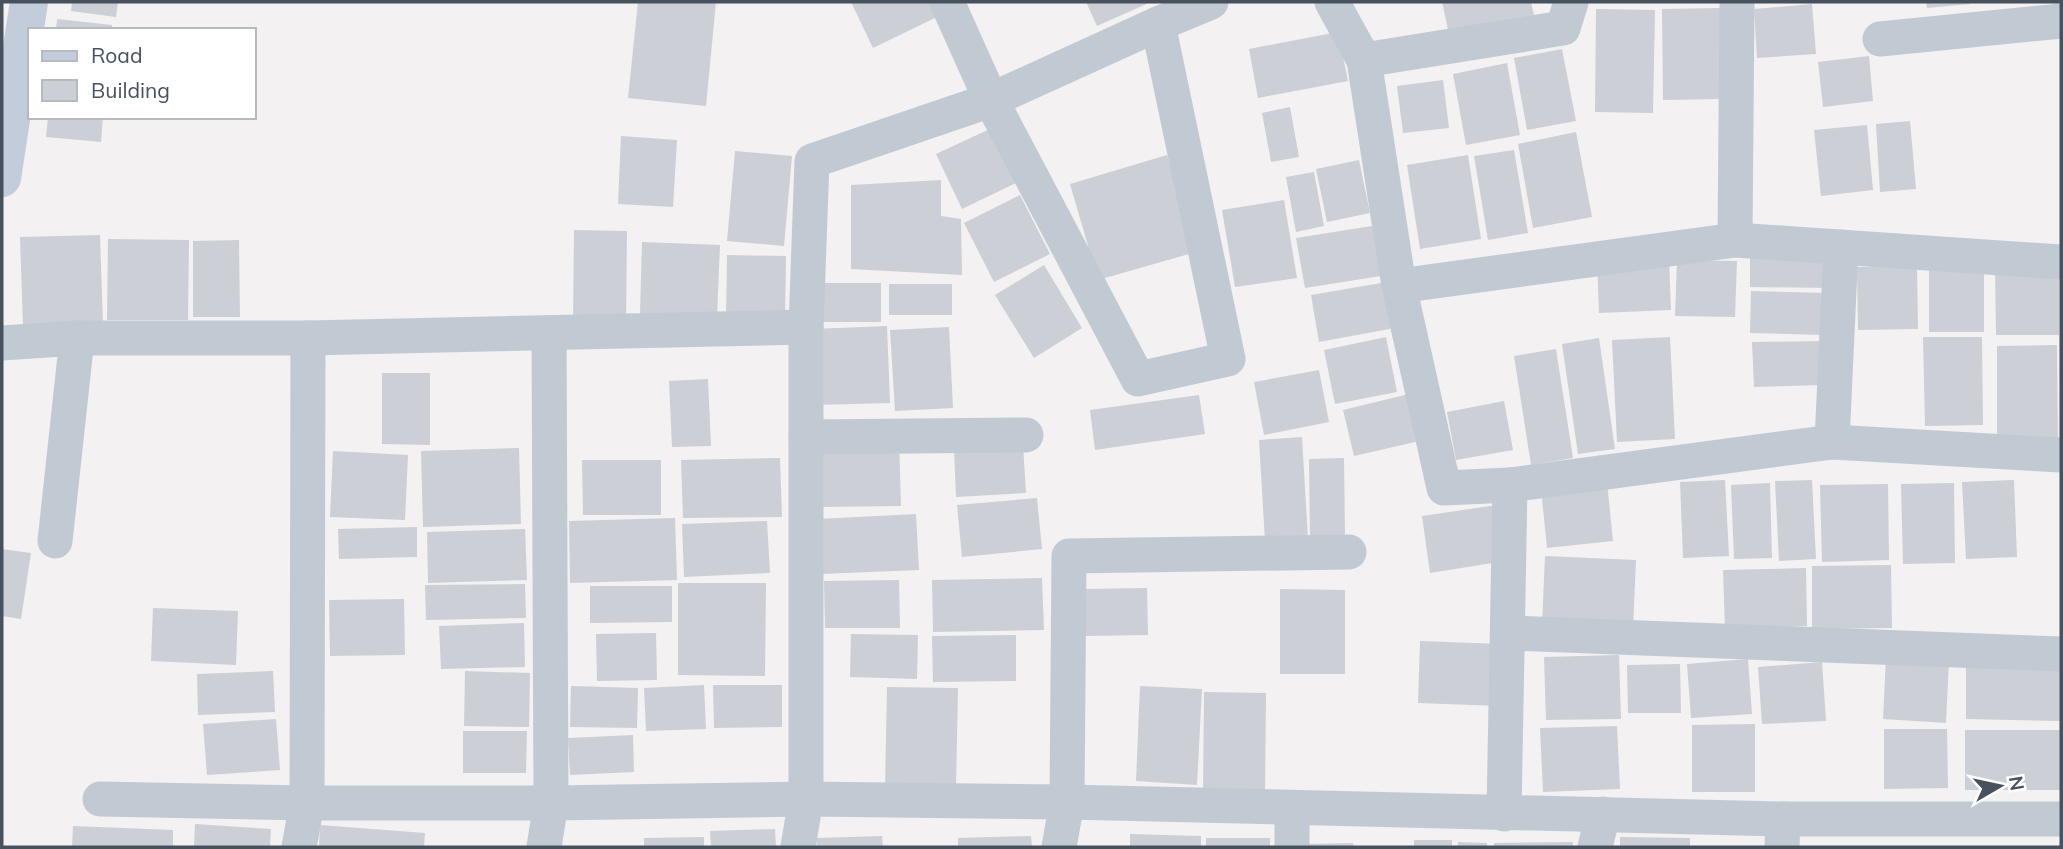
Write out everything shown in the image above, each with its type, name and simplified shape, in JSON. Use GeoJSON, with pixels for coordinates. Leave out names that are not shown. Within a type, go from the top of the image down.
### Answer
{"type":"FeatureCollection","features":[{"type":"Feature","properties":{"kind":"street"},"geometry":{"type":"LineString","coordinates":[[2,178],[29,2]]}},
{"type":"Feature","properties":{"kind":"street"},"geometry":{"type":"LineString","coordinates":[[947,2],[990,100],[1138,379],[1228,359],[1158,24]]}},
{"type":"Feature","properties":{"kind":"street"},"geometry":{"type":"LineString","coordinates":[[1332,2],[1364,60],[1399,286],[1444,488],[1510,485],[1832,442],[2061,455]]}},
{"type":"Feature","properties":{"kind":"street"},"geometry":{"type":"LineString","coordinates":[[1364,60],[1563,28],[1570,2]]}},
{"type":"Feature","properties":{"kind":"street"},"geometry":{"type":"LineString","coordinates":[[1735,240],[1737,2]]}},
{"type":"Feature","properties":{"kind":"street"},"geometry":{"type":"LineString","coordinates":[[798,847],[806,799],[806,327],[812,161],[990,100],[1206,3]]}},
{"type":"Feature","properties":{"kind":"street"},"geometry":{"type":"LineString","coordinates":[[1880,39],[2061,21]]}},
{"type":"Feature","properties":{"kind":"street"},"geometry":{"type":"LineString","coordinates":[[1399,286],[1735,240],[2061,262]]}},
{"type":"Feature","properties":{"kind":"street"},"geometry":{"type":"LineString","coordinates":[[1832,442],[1842,247]]}},
{"type":"Feature","properties":{"kind":"street"},"geometry":{"type":"LineString","coordinates":[[2,343],[77,338],[308,338],[806,327]]}},
{"type":"Feature","properties":{"kind":"street"},"geometry":{"type":"LineString","coordinates":[[544,847],[551,803],[549,333]]}},
{"type":"Feature","properties":{"kind":"street"},"geometry":{"type":"LineString","coordinates":[[55,541],[77,338]]}},
{"type":"Feature","properties":{"kind":"street"},"geometry":{"type":"LineString","coordinates":[[299,847],[307,803],[308,338]]}},
{"type":"Feature","properties":{"kind":"street"},"geometry":{"type":"LineString","coordinates":[[806,437],[1026,435]]}},
{"type":"Feature","properties":{"kind":"street"},"geometry":{"type":"LineString","coordinates":[[1504,814],[1510,485]]}},
{"type":"Feature","properties":{"kind":"street"},"geometry":{"type":"LineString","coordinates":[[1059,847],[1067,802],[1069,556],[1349,552]]}},
{"type":"Feature","properties":{"kind":"street"},"geometry":{"type":"LineString","coordinates":[[1508,633],[2061,654]]}},
{"type":"Feature","properties":{"kind":"street"},"geometry":{"type":"LineString","coordinates":[[100,799],[307,803],[806,799],[1067,802],[1504,814],[1599,831],[1782,833],[2061,819]]}},
{"type":"Feature","properties":{"kind":"street"},"geometry":{"type":"LineString","coordinates":[[1292,808],[1292,847]]}},
{"type":"Feature","properties":{"kind":"building"},"geometry":{"type":"Polygon","coordinates":[[[72,2],[118,2],[116,17],[71,11],[72,2]]]}},
{"type":"Feature","properties":{"kind":"building"},"geometry":{"type":"Polygon","coordinates":[[[638,2],[716,2],[706,106],[628,98],[638,2]]]}},
{"type":"Feature","properties":{"kind":"building"},"geometry":{"type":"Polygon","coordinates":[[[851,2],[932,2],[939,16],[873,48],[851,2]]]}},
{"type":"Feature","properties":{"kind":"building"},"geometry":{"type":"Polygon","coordinates":[[[1086,2],[1151,2],[1097,26],[1086,2]]]}},
{"type":"Feature","properties":{"kind":"building"},"geometry":{"type":"Polygon","coordinates":[[[1442,2],[1531,2],[1534,15],[1449,34],[1442,2]]]}},
{"type":"Feature","properties":{"kind":"building"},"geometry":{"type":"Polygon","coordinates":[[[1926,2],[1970,2],[1970,4],[1927,8],[1926,2]]]}},
{"type":"Feature","properties":{"kind":"building"},"geometry":{"type":"Polygon","coordinates":[[[1812,4],[1816,54],[1757,58],[1754,9],[1812,4]]]}},
{"type":"Feature","properties":{"kind":"building"},"geometry":{"type":"Polygon","coordinates":[[[1720,8],[1721,99],[1663,100],[1662,9],[1720,8]]]}},
{"type":"Feature","properties":{"kind":"building"},"geometry":{"type":"Polygon","coordinates":[[[1596,9],[1655,10],[1653,113],[1595,112],[1596,9]]]}},
{"type":"Feature","properties":{"kind":"building"},"geometry":{"type":"Polygon","coordinates":[[[57,19],[112,25],[112,28],[56,28],[57,19]]]}},
{"type":"Feature","properties":{"kind":"building"},"geometry":{"type":"Polygon","coordinates":[[[1338,32],[1348,81],[1258,98],[1249,49],[1338,32]]]}},
{"type":"Feature","properties":{"kind":"building"},"geometry":{"type":"Polygon","coordinates":[[[1562,49],[1576,121],[1527,130],[1514,58],[1562,49]]]}},
{"type":"Feature","properties":{"kind":"building"},"geometry":{"type":"Polygon","coordinates":[[[1869,56],[1873,101],[1823,107],[1818,62],[1869,56]]]}},
{"type":"Feature","properties":{"kind":"building"},"geometry":{"type":"Polygon","coordinates":[[[1507,63],[1520,135],[1466,145],[1453,74],[1507,63]]]}},
{"type":"Feature","properties":{"kind":"building"},"geometry":{"type":"Polygon","coordinates":[[[1443,80],[1449,128],[1403,133],[1397,86],[1443,80]]]}},
{"type":"Feature","properties":{"kind":"building"},"geometry":{"type":"Polygon","coordinates":[[[1290,107],[1299,157],[1271,162],[1262,113],[1290,107]]]}},
{"type":"Feature","properties":{"kind":"building"},"geometry":{"type":"Polygon","coordinates":[[[48,119],[103,119],[101,142],[46,137],[48,119]]]}},
{"type":"Feature","properties":{"kind":"building"},"geometry":{"type":"Polygon","coordinates":[[[1910,121],[1916,189],[1880,192],[1876,124],[1910,121]]]}},
{"type":"Feature","properties":{"kind":"building"},"geometry":{"type":"Polygon","coordinates":[[[1867,125],[1873,190],[1821,196],[1814,130],[1867,125]]]}},
{"type":"Feature","properties":{"kind":"building"},"geometry":{"type":"Polygon","coordinates":[[[994,127],[1020,181],[962,209],[936,154],[994,127]]]}},
{"type":"Feature","properties":{"kind":"building"},"geometry":{"type":"Polygon","coordinates":[[[1576,132],[1592,217],[1533,228],[1518,144],[1576,132]]]}},
{"type":"Feature","properties":{"kind":"building"},"geometry":{"type":"Polygon","coordinates":[[[621,136],[677,140],[673,207],[618,204],[621,136]]]}},
{"type":"Feature","properties":{"kind":"building"},"geometry":{"type":"Polygon","coordinates":[[[1514,150],[1528,233],[1488,240],[1474,156],[1514,150]]]}},
{"type":"Feature","properties":{"kind":"building"},"geometry":{"type":"Polygon","coordinates":[[[735,151],[792,156],[784,246],[727,241],[735,151]]]}},
{"type":"Feature","properties":{"kind":"building"},"geometry":{"type":"Polygon","coordinates":[[[1167,155],[1196,252],[1098,280],[1070,184],[1167,155]]]}},
{"type":"Feature","properties":{"kind":"building"},"geometry":{"type":"Polygon","coordinates":[[[1468,155],[1481,239],[1420,249],[1407,165],[1468,155]]]}},
{"type":"Feature","properties":{"kind":"building"},"geometry":{"type":"Polygon","coordinates":[[[1359,160],[1370,213],[1327,222],[1316,169],[1359,160]]]}},
{"type":"Feature","properties":{"kind":"building"},"geometry":{"type":"Polygon","coordinates":[[[1314,172],[1324,226],[1296,232],[1286,177],[1314,172]]]}},
{"type":"Feature","properties":{"kind":"building"},"geometry":{"type":"Polygon","coordinates":[[[941,180],[941,216],[961,219],[962,275],[851,269],[851,185],[941,180]]]}},
{"type":"Feature","properties":{"kind":"building"},"geometry":{"type":"Polygon","coordinates":[[[1020,195],[1050,254],[994,282],[964,223],[1020,195]]]}},
{"type":"Feature","properties":{"kind":"building"},"geometry":{"type":"Polygon","coordinates":[[[1284,200],[1297,278],[1235,287],[1222,210],[1284,200]]]}},
{"type":"Feature","properties":{"kind":"building"},"geometry":{"type":"Polygon","coordinates":[[[1378,225],[1387,275],[1305,288],[1296,238],[1378,225]]]}},
{"type":"Feature","properties":{"kind":"building"},"geometry":{"type":"Polygon","coordinates":[[[574,230],[627,231],[626,323],[573,323],[574,230]]]}},
{"type":"Feature","properties":{"kind":"building"},"geometry":{"type":"Polygon","coordinates":[[[100,235],[103,324],[23,326],[20,237],[100,235]]]}},
{"type":"Feature","properties":{"kind":"building"},"geometry":{"type":"Polygon","coordinates":[[[108,239],[189,240],[188,320],[107,320],[108,239]]]}},
{"type":"Feature","properties":{"kind":"building"},"geometry":{"type":"Polygon","coordinates":[[[239,240],[240,317],[193,317],[193,241],[239,240]]]}},
{"type":"Feature","properties":{"kind":"building"},"geometry":{"type":"Polygon","coordinates":[[[642,242],[720,245],[717,317],[640,314],[642,242]]]}},
{"type":"Feature","properties":{"kind":"building"},"geometry":{"type":"Polygon","coordinates":[[[727,255],[786,256],[785,320],[726,319],[727,255]]]}},
{"type":"Feature","properties":{"kind":"building"},"geometry":{"type":"Polygon","coordinates":[[[1750,255],[1829,256],[1828,288],[1750,287],[1750,255]]]}},
{"type":"Feature","properties":{"kind":"building"},"geometry":{"type":"Polygon","coordinates":[[[1669,258],[1671,310],[1599,313],[1597,260],[1669,258]]]}},
{"type":"Feature","properties":{"kind":"building"},"geometry":{"type":"Polygon","coordinates":[[[1677,260],[1737,261],[1735,317],[1675,316],[1677,260]]]}},
{"type":"Feature","properties":{"kind":"building"},"geometry":{"type":"Polygon","coordinates":[[[1044,265],[1082,328],[1034,358],[995,295],[1044,265]]]}},
{"type":"Feature","properties":{"kind":"building"},"geometry":{"type":"Polygon","coordinates":[[[1929,265],[1984,265],[1984,332],[1929,332],[1929,265]]]}},
{"type":"Feature","properties":{"kind":"building"},"geometry":{"type":"Polygon","coordinates":[[[1917,266],[1918,329],[1858,330],[1857,267],[1917,266]]]}},
{"type":"Feature","properties":{"kind":"building"},"geometry":{"type":"Polygon","coordinates":[[[2059,268],[2059,335],[1996,335],[1995,269],[2059,268]]]}},
{"type":"Feature","properties":{"kind":"building"},"geometry":{"type":"Polygon","coordinates":[[[1387,282],[1395,328],[1319,342],[1311,295],[1387,282]]]}},
{"type":"Feature","properties":{"kind":"building"},"geometry":{"type":"Polygon","coordinates":[[[822,283],[881,283],[881,322],[822,322],[822,283]]]}},
{"type":"Feature","properties":{"kind":"building"},"geometry":{"type":"Polygon","coordinates":[[[889,284],[952,284],[952,315],[889,315],[889,284]]]}},
{"type":"Feature","properties":{"kind":"building"},"geometry":{"type":"Polygon","coordinates":[[[1751,291],[1826,293],[1825,335],[1750,333],[1751,291]]]}},
{"type":"Feature","properties":{"kind":"building"},"geometry":{"type":"Polygon","coordinates":[[[887,326],[890,403],[815,405],[812,329],[887,326]]]}},
{"type":"Feature","properties":{"kind":"building"},"geometry":{"type":"Polygon","coordinates":[[[949,327],[953,408],[895,411],[890,330],[949,327]]]}},
{"type":"Feature","properties":{"kind":"building"},"geometry":{"type":"Polygon","coordinates":[[[1386,337],[1397,392],[1335,404],[1324,350],[1386,337]]]}},
{"type":"Feature","properties":{"kind":"building"},"geometry":{"type":"Polygon","coordinates":[[[1670,337],[1675,439],[1617,442],[1612,340],[1670,337]]]}},
{"type":"Feature","properties":{"kind":"building"},"geometry":{"type":"Polygon","coordinates":[[[1923,337],[1982,337],[1983,425],[1925,426],[1923,337]]]}},
{"type":"Feature","properties":{"kind":"building"},"geometry":{"type":"Polygon","coordinates":[[[1599,338],[1615,449],[1578,454],[1562,344],[1599,338]]]}},
{"type":"Feature","properties":{"kind":"building"},"geometry":{"type":"Polygon","coordinates":[[[1822,341],[1823,385],[1754,387],[1752,342],[1822,341]]]}},
{"type":"Feature","properties":{"kind":"building"},"geometry":{"type":"Polygon","coordinates":[[[2057,345],[2058,444],[1997,444],[1997,346],[2057,345]]]}},
{"type":"Feature","properties":{"kind":"building"},"geometry":{"type":"Polygon","coordinates":[[[1556,349],[1573,458],[1531,465],[1514,356],[1556,349]]]}},
{"type":"Feature","properties":{"kind":"building"},"geometry":{"type":"Polygon","coordinates":[[[1319,370],[1329,422],[1264,435],[1254,382],[1319,370]]]}},
{"type":"Feature","properties":{"kind":"building"},"geometry":{"type":"Polygon","coordinates":[[[382,373],[430,373],[430,445],[382,444],[382,373]]]}},
{"type":"Feature","properties":{"kind":"building"},"geometry":{"type":"Polygon","coordinates":[[[708,379],[711,446],[672,447],[669,381],[708,379]]]}},
{"type":"Feature","properties":{"kind":"building"},"geometry":{"type":"Polygon","coordinates":[[[1413,393],[1424,440],[1354,456],[1343,410],[1413,393]]]}},
{"type":"Feature","properties":{"kind":"building"},"geometry":{"type":"Polygon","coordinates":[[[1199,395],[1205,434],[1095,450],[1090,410],[1199,395]]]}},
{"type":"Feature","properties":{"kind":"building"},"geometry":{"type":"Polygon","coordinates":[[[1504,401],[1513,450],[1456,460],[1447,412],[1504,401]]]}},
{"type":"Feature","properties":{"kind":"building"},"geometry":{"type":"Polygon","coordinates":[[[1302,437],[1308,539],[1265,541],[1259,440],[1302,437]]]}},
{"type":"Feature","properties":{"kind":"building"},"geometry":{"type":"Polygon","coordinates":[[[899,440],[901,506],[819,507],[817,442],[899,440]]]}},
{"type":"Feature","properties":{"kind":"building"},"geometry":{"type":"Polygon","coordinates":[[[1023,445],[1026,493],[956,497],[954,448],[1023,445]]]}},
{"type":"Feature","properties":{"kind":"building"},"geometry":{"type":"Polygon","coordinates":[[[519,448],[521,524],[423,527],[421,451],[519,448]]]}},
{"type":"Feature","properties":{"kind":"building"},"geometry":{"type":"Polygon","coordinates":[[[333,451],[408,455],[405,520],[330,517],[333,451]]]}},
{"type":"Feature","properties":{"kind":"building"},"geometry":{"type":"Polygon","coordinates":[[[780,458],[782,517],[683,518],[681,460],[780,458]]]}},
{"type":"Feature","properties":{"kind":"building"},"geometry":{"type":"Polygon","coordinates":[[[1344,458],[1345,535],[1310,536],[1309,459],[1344,458]]]}},
{"type":"Feature","properties":{"kind":"building"},"geometry":{"type":"Polygon","coordinates":[[[582,460],[661,460],[661,515],[583,515],[582,460]]]}},
{"type":"Feature","properties":{"kind":"building"},"geometry":{"type":"Polygon","coordinates":[[[1725,480],[1729,556],[1683,558],[1680,482],[1725,480]]]}},
{"type":"Feature","properties":{"kind":"building"},"geometry":{"type":"Polygon","coordinates":[[[1812,480],[1816,559],[1779,561],[1775,481],[1812,480]]]}},
{"type":"Feature","properties":{"kind":"building"},"geometry":{"type":"Polygon","coordinates":[[[2014,480],[2017,557],[1966,559],[1962,482],[2014,480]]]}},
{"type":"Feature","properties":{"kind":"building"},"geometry":{"type":"Polygon","coordinates":[[[1607,482],[1613,541],[1547,548],[1541,489],[1607,482]]]}},
{"type":"Feature","properties":{"kind":"building"},"geometry":{"type":"Polygon","coordinates":[[[1770,483],[1772,558],[1734,559],[1731,485],[1770,483]]]}},
{"type":"Feature","properties":{"kind":"building"},"geometry":{"type":"Polygon","coordinates":[[[1954,483],[1955,563],[1903,564],[1901,484],[1954,483]]]}},
{"type":"Feature","properties":{"kind":"building"},"geometry":{"type":"Polygon","coordinates":[[[1888,484],[1889,560],[1822,562],[1820,485],[1888,484]]]}},
{"type":"Feature","properties":{"kind":"building"},"geometry":{"type":"Polygon","coordinates":[[[1037,498],[1042,549],[962,557],[957,505],[1037,498]]]}},
{"type":"Feature","properties":{"kind":"building"},"geometry":{"type":"Polygon","coordinates":[[[1497,505],[1505,561],[1430,573],[1422,516],[1497,505]]]}},
{"type":"Feature","properties":{"kind":"building"},"geometry":{"type":"Polygon","coordinates":[[[916,514],[919,570],[821,574],[818,519],[916,514]]]}},
{"type":"Feature","properties":{"kind":"building"},"geometry":{"type":"Polygon","coordinates":[[[675,518],[677,580],[570,583],[569,521],[675,518]]]}},
{"type":"Feature","properties":{"kind":"building"},"geometry":{"type":"Polygon","coordinates":[[[767,521],[770,573],[684,577],[682,524],[767,521]]]}},
{"type":"Feature","properties":{"kind":"building"},"geometry":{"type":"Polygon","coordinates":[[[417,527],[417,557],[339,559],[338,529],[417,527]]]}},
{"type":"Feature","properties":{"kind":"building"},"geometry":{"type":"Polygon","coordinates":[[[525,529],[527,580],[428,583],[427,532],[525,529]]]}},
{"type":"Feature","properties":{"kind":"building"},"geometry":{"type":"Polygon","coordinates":[[[2,549],[31,553],[21,619],[2,616],[2,549]]]}},
{"type":"Feature","properties":{"kind":"building"},"geometry":{"type":"Polygon","coordinates":[[[1545,556],[1636,560],[1633,629],[1542,626],[1545,556]]]}},
{"type":"Feature","properties":{"kind":"building"},"geometry":{"type":"Polygon","coordinates":[[[1891,565],[1892,628],[1812,629],[1812,566],[1891,565]]]}},
{"type":"Feature","properties":{"kind":"building"},"geometry":{"type":"Polygon","coordinates":[[[1806,568],[1807,626],[1725,629],[1723,570],[1806,568]]]}},
{"type":"Feature","properties":{"kind":"building"},"geometry":{"type":"Polygon","coordinates":[[[1042,578],[1044,630],[933,632],[932,580],[1042,578]]]}},
{"type":"Feature","properties":{"kind":"building"},"geometry":{"type":"Polygon","coordinates":[[[899,580],[900,628],[825,628],[824,581],[899,580]]]}},
{"type":"Feature","properties":{"kind":"building"},"geometry":{"type":"Polygon","coordinates":[[[678,583],[766,583],[765,676],[678,675],[678,583]]]}},
{"type":"Feature","properties":{"kind":"building"},"geometry":{"type":"Polygon","coordinates":[[[525,584],[526,618],[426,620],[425,585],[525,584]]]}},
{"type":"Feature","properties":{"kind":"building"},"geometry":{"type":"Polygon","coordinates":[[[590,586],[672,586],[672,622],[590,623],[590,586]]]}},
{"type":"Feature","properties":{"kind":"building"},"geometry":{"type":"Polygon","coordinates":[[[1147,588],[1148,635],[1085,636],[1084,589],[1147,588]]]}},
{"type":"Feature","properties":{"kind":"building"},"geometry":{"type":"Polygon","coordinates":[[[1280,589],[1345,590],[1345,674],[1280,674],[1280,589]]]}},
{"type":"Feature","properties":{"kind":"building"},"geometry":{"type":"Polygon","coordinates":[[[404,599],[405,655],[330,656],[329,600],[404,599]]]}},
{"type":"Feature","properties":{"kind":"building"},"geometry":{"type":"Polygon","coordinates":[[[153,608],[238,611],[236,665],[151,661],[153,608]]]}},
{"type":"Feature","properties":{"kind":"building"},"geometry":{"type":"Polygon","coordinates":[[[524,623],[525,667],[441,669],[439,626],[524,623]]]}},
{"type":"Feature","properties":{"kind":"building"},"geometry":{"type":"Polygon","coordinates":[[[656,633],[657,680],[597,681],[596,634],[656,633]]]}},
{"type":"Feature","properties":{"kind":"building"},"geometry":{"type":"Polygon","coordinates":[[[851,634],[918,635],[917,679],[850,677],[851,634]]]}},
{"type":"Feature","properties":{"kind":"building"},"geometry":{"type":"Polygon","coordinates":[[[1016,635],[1016,681],[933,682],[932,636],[1016,635]]]}},
{"type":"Feature","properties":{"kind":"building"},"geometry":{"type":"Polygon","coordinates":[[[1420,641],[1502,644],[1500,706],[1418,703],[1420,641]]]}},
{"type":"Feature","properties":{"kind":"building"},"geometry":{"type":"Polygon","coordinates":[[[1619,655],[1621,719],[1546,720],[1544,657],[1619,655]]]}},
{"type":"Feature","properties":{"kind":"building"},"geometry":{"type":"Polygon","coordinates":[[[1886,657],[1949,660],[1946,723],[1883,719],[1886,657]]]}},
{"type":"Feature","properties":{"kind":"building"},"geometry":{"type":"Polygon","coordinates":[[[1748,659],[1752,714],[1691,718],[1687,664],[1748,659]]]}},
{"type":"Feature","properties":{"kind":"building"},"geometry":{"type":"Polygon","coordinates":[[[1966,661],[2061,664],[2061,721],[1966,719],[1966,661]]]}},
{"type":"Feature","properties":{"kind":"building"},"geometry":{"type":"Polygon","coordinates":[[[1822,662],[1826,721],[1762,724],[1758,667],[1822,662]]]}},
{"type":"Feature","properties":{"kind":"building"},"geometry":{"type":"Polygon","coordinates":[[[1680,664],[1681,713],[1628,713],[1627,665],[1680,664]]]}},
{"type":"Feature","properties":{"kind":"building"},"geometry":{"type":"Polygon","coordinates":[[[273,671],[275,712],[198,715],[197,674],[273,671]]]}},
{"type":"Feature","properties":{"kind":"building"},"geometry":{"type":"Polygon","coordinates":[[[465,671],[530,673],[529,727],[464,726],[465,671]]]}},
{"type":"Feature","properties":{"kind":"building"},"geometry":{"type":"Polygon","coordinates":[[[704,685],[706,729],[646,731],[644,688],[704,685]]]}},
{"type":"Feature","properties":{"kind":"building"},"geometry":{"type":"Polygon","coordinates":[[[713,685],[782,685],[782,727],[714,728],[713,685]]]}},
{"type":"Feature","properties":{"kind":"building"},"geometry":{"type":"Polygon","coordinates":[[[571,686],[638,688],[637,728],[570,727],[571,686]]]}},
{"type":"Feature","properties":{"kind":"building"},"geometry":{"type":"Polygon","coordinates":[[[1140,686],[1202,689],[1197,785],[1136,781],[1140,686]]]}},
{"type":"Feature","properties":{"kind":"building"},"geometry":{"type":"Polygon","coordinates":[[[887,687],[958,688],[956,788],[885,787],[887,687]]]}},
{"type":"Feature","properties":{"kind":"building"},"geometry":{"type":"Polygon","coordinates":[[[1204,692],[1266,693],[1265,796],[1203,796],[1204,692]]]}},
{"type":"Feature","properties":{"kind":"building"},"geometry":{"type":"Polygon","coordinates":[[[276,719],[280,770],[207,775],[203,724],[276,719]]]}},
{"type":"Feature","properties":{"kind":"building"},"geometry":{"type":"Polygon","coordinates":[[[1755,724],[1755,792],[1692,792],[1692,725],[1755,724]]]}},
{"type":"Feature","properties":{"kind":"building"},"geometry":{"type":"Polygon","coordinates":[[[1617,726],[1620,789],[1543,792],[1540,728],[1617,726]]]}},
{"type":"Feature","properties":{"kind":"building"},"geometry":{"type":"Polygon","coordinates":[[[1884,729],[1947,729],[1948,788],[1884,789],[1884,729]]]}},
{"type":"Feature","properties":{"kind":"building"},"geometry":{"type":"Polygon","coordinates":[[[1965,730],[2061,730],[2061,790],[1965,790],[1965,730]]]}},
{"type":"Feature","properties":{"kind":"building"},"geometry":{"type":"Polygon","coordinates":[[[463,731],[527,731],[526,773],[463,773],[463,731]]]}},
{"type":"Feature","properties":{"kind":"building"},"geometry":{"type":"Polygon","coordinates":[[[633,735],[634,772],[570,775],[568,738],[633,735]]]}},
{"type":"Feature","properties":{"kind":"building"},"geometry":{"type":"Polygon","coordinates":[[[195,824],[271,829],[270,847],[194,847],[195,824]]]}},
{"type":"Feature","properties":{"kind":"building"},"geometry":{"type":"Polygon","coordinates":[[[320,825],[425,833],[424,847],[319,847],[320,825]]]}},
{"type":"Feature","properties":{"kind":"building"},"geometry":{"type":"Polygon","coordinates":[[[73,826],[173,830],[173,847],[72,847],[73,826]]]}},
{"type":"Feature","properties":{"kind":"building"},"geometry":{"type":"Polygon","coordinates":[[[775,829],[776,847],[711,847],[710,831],[775,829]]]}},
{"type":"Feature","properties":{"kind":"building"},"geometry":{"type":"Polygon","coordinates":[[[1130,834],[1201,836],[1201,847],[1130,847],[1130,834]]]}},
{"type":"Feature","properties":{"kind":"building"},"geometry":{"type":"Polygon","coordinates":[[[882,836],[883,847],[817,847],[816,838],[882,836]]]}},
{"type":"Feature","properties":{"kind":"building"},"geometry":{"type":"Polygon","coordinates":[[[1031,836],[1032,847],[958,847],[958,838],[1031,836]]]}},
{"type":"Feature","properties":{"kind":"building"},"geometry":{"type":"Polygon","coordinates":[[[704,837],[704,847],[644,847],[644,838],[704,837]]]}},
{"type":"Feature","properties":{"kind":"building"},"geometry":{"type":"Polygon","coordinates":[[[1620,837],[1690,838],[1690,847],[1620,847],[1620,837]]]}},
{"type":"Feature","properties":{"kind":"building"},"geometry":{"type":"Polygon","coordinates":[[[1206,838],[1270,838],[1270,847],[1206,847],[1206,838]]]}},
{"type":"Feature","properties":{"kind":"building"},"geometry":{"type":"Polygon","coordinates":[[[1414,840],[1452,840],[1452,847],[1414,847],[1414,840]]]}},
{"type":"Feature","properties":{"kind":"building"},"geometry":{"type":"Polygon","coordinates":[[[1458,842],[1487,843],[1487,847],[1458,847],[1458,842]]]}},
{"type":"Feature","properties":{"kind":"building"},"geometry":{"type":"Polygon","coordinates":[[[1573,842],[1573,847],[1494,847],[1494,843],[1573,842]]]}},
{"type":"Feature","properties":{"kind":"building"},"geometry":{"type":"Polygon","coordinates":[[[1353,843],[1354,847],[1302,847],[1302,844],[1353,843]]]}}]}
